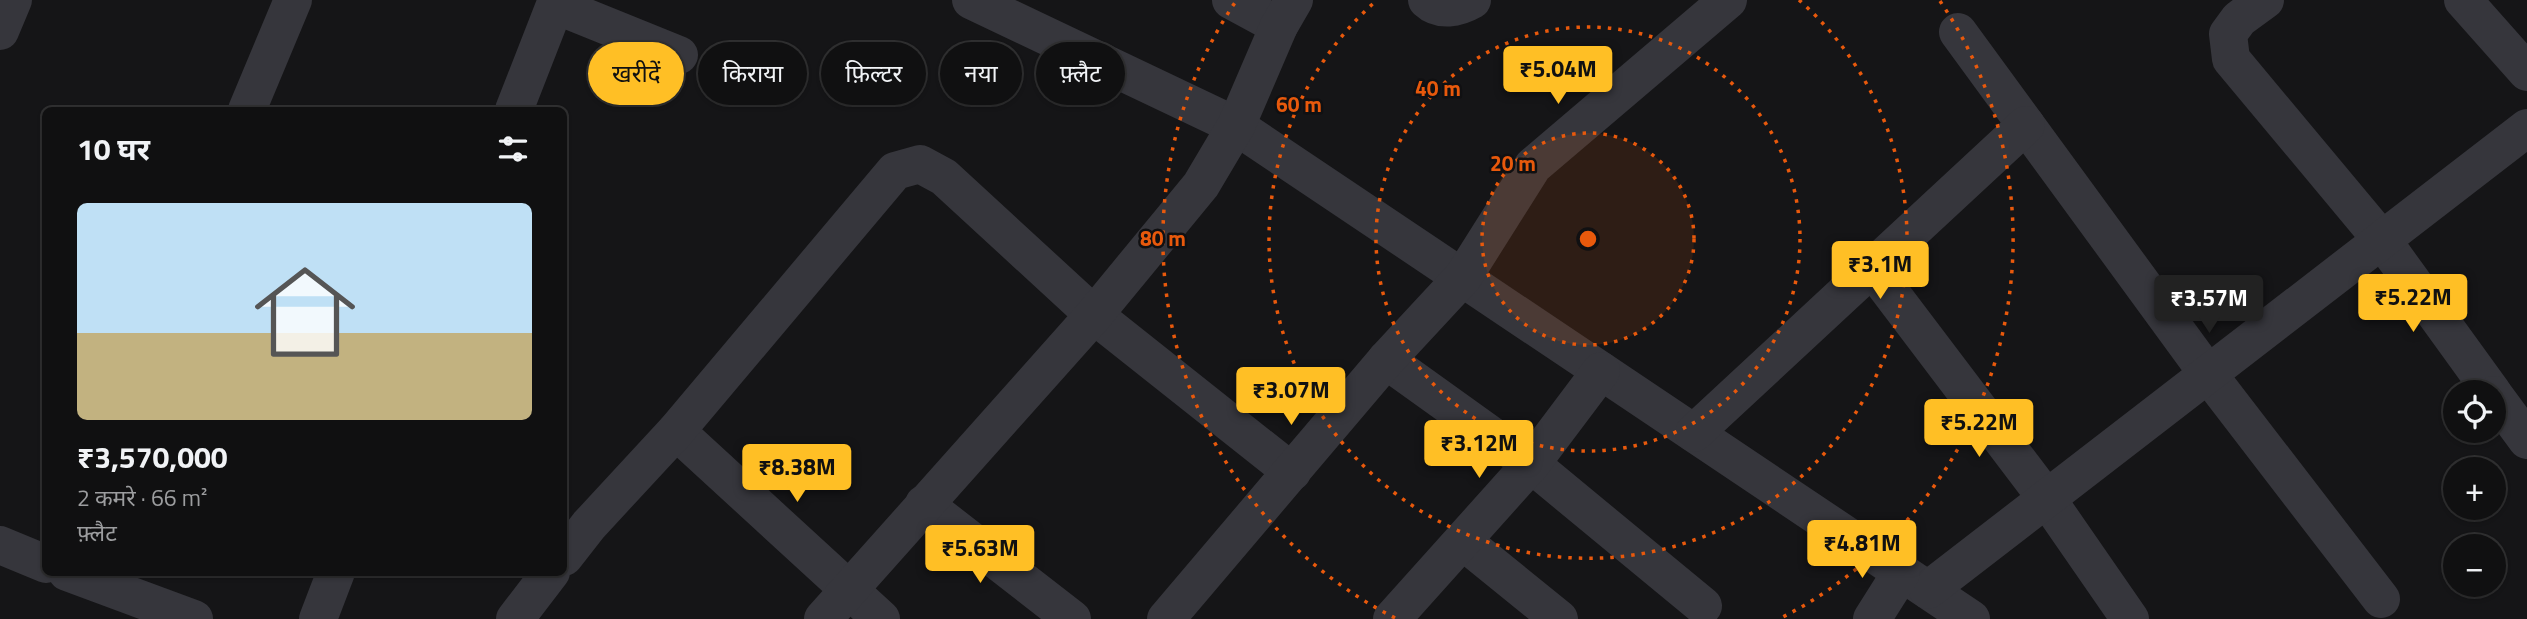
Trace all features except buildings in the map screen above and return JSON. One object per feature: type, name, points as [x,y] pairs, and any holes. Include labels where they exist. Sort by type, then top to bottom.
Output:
[{"type":"street","points":[[0,31],[13,0]]},
{"type":"street","points":[[248,107],[293,0]]},
{"type":"street","points":[[971,0],[1236,126],[1971,619]]},
{"type":"street","points":[[823,619],[1094,315],[1201,185],[1236,126],[1287,13],[1231,0]]},
{"type":"street","points":[[1427,0],[1443,8],[1463,5],[1472,0]]},
{"type":"street","points":[[1167,619],[1386,360],[1463,277],[1533,166],[1728,0]]},
{"type":"street","points":[[2265,0],[2239,19],[2228,34],[2231,59],[2382,240],[2484,380]]},
{"type":"street","points":[[2463,0],[2527,72]]},
{"type":"street","points":[[515,107],[549,2],[647,42]]},
{"type":"street","points":[[1958,32],[2208,374],[2381,599]]},
{"type":"street","points":[[1694,433],[2026,125]]},
{"type":"street","points":[[1872,619],[1915,581],[2047,499],[2527,128]]},
{"type":"street","points":[[567,554],[676,431],[895,172],[920,164],[944,177],[1094,315],[1292,471]]},
{"type":"street","points":[[1872,268],[2047,499],[2130,619]]},
{"type":"street","points":[[1386,360],[1531,464],[1703,606]]},
{"type":"street","points":[[1392,619],[1464,542],[1531,464],[1601,371]]},
{"type":"street","points":[[2506,411],[2527,440]]},
{"type":"street","points":[[676,431],[881,619]]},
{"type":"street","points":[[924,504],[1072,619]]},
{"type":"street","points":[[1464,542],[1559,619]]},
{"type":"street","points":[[0,545],[42,562]]},
{"type":"street","points":[[78,576],[194,619]]},
{"type":"street","points":[[318,619],[334,576]]},
{"type":"street","points":[[514,619],[548,576]]}]
